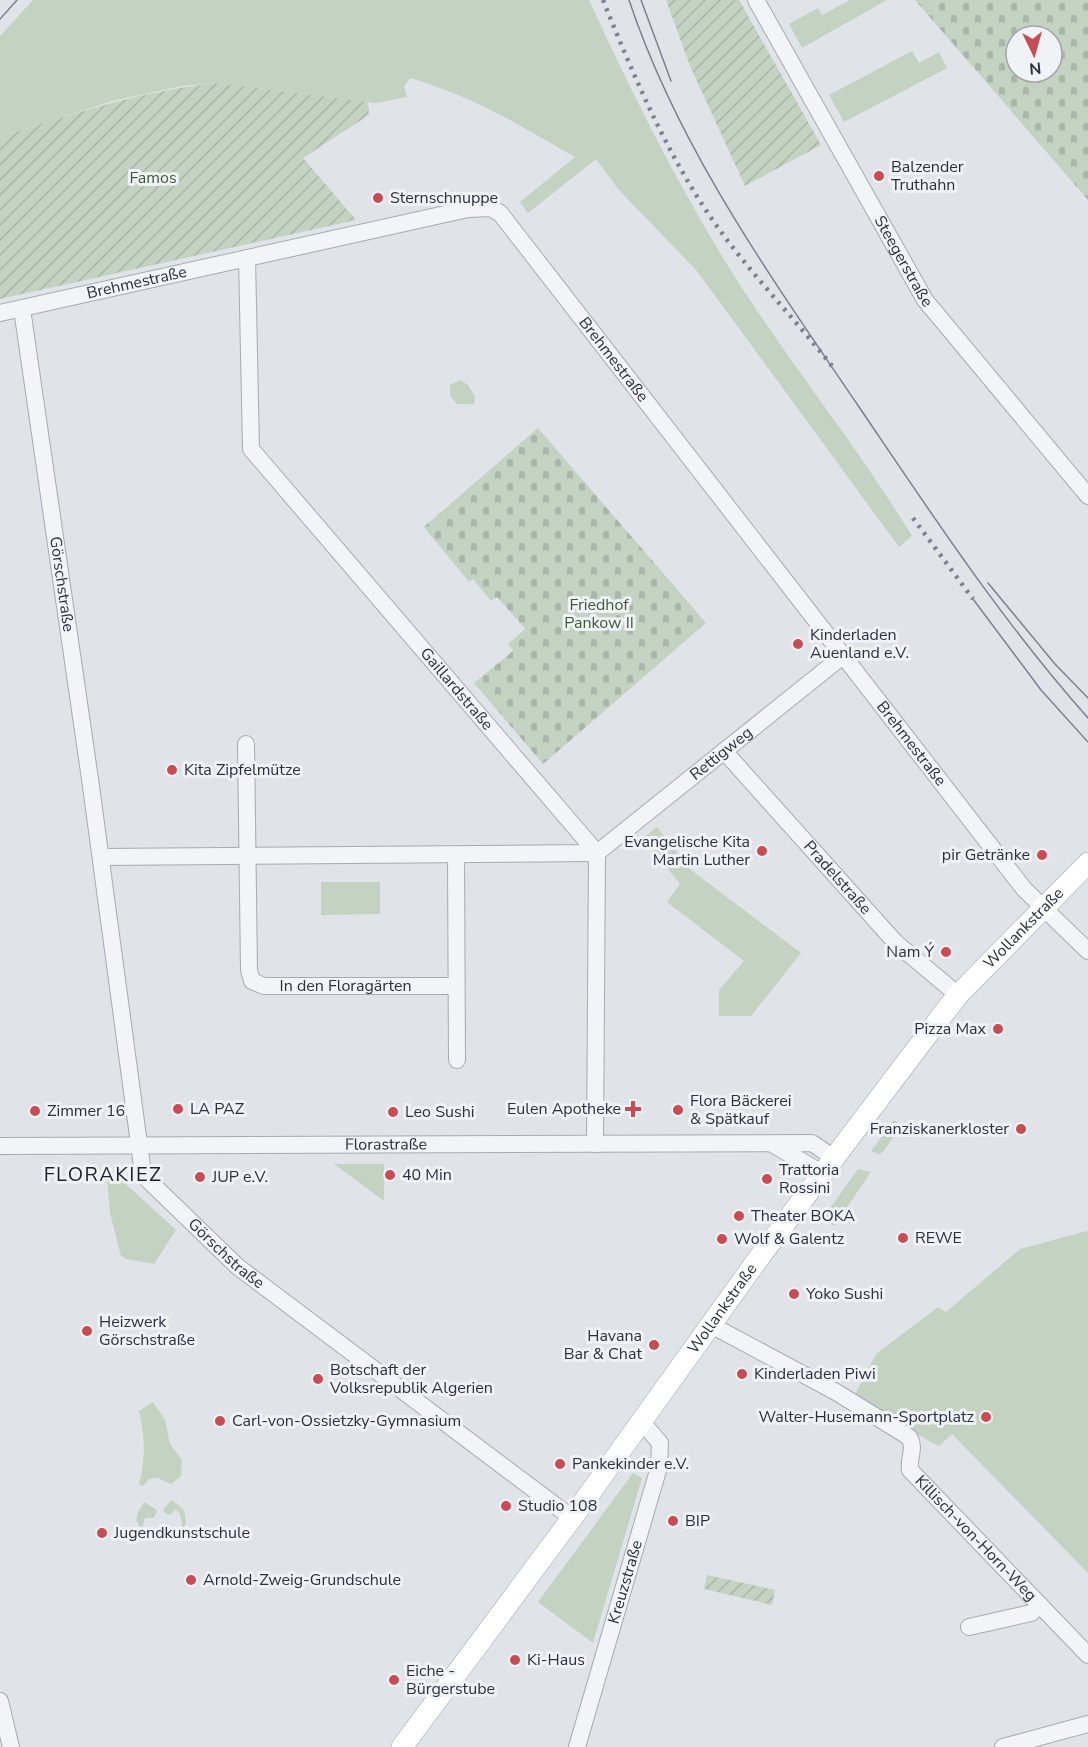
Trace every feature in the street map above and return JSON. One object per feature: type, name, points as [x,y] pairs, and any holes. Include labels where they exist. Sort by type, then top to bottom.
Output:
[{"type":"main road","name":"Wollankstraße","points":[[402,1747],[572,1518],[828,1165],[958,995],[1088,863]]},
{"type":"street","name":"Steegerstraße","points":[[756,0],[925,300],[1088,496]]},
{"type":"street","name":"Brehmestraße","points":[[0,314],[468,209],[490,208],[500,213],[1019,882],[1043,909],[1088,951]]},
{"type":"street","name":"Gaillardstraße","points":[[247,258],[251,449],[597,853]]},
{"type":"street","name":"Görschstraße","points":[[22,309],[101,857],[142,1166],[148,1180],[238,1267],[572,1518]]},
{"type":"street","name":"Rettigweg","points":[[597,853],[844,656]]},
{"type":"street","name":"In den Floragärten","points":[[246,744],[249,970],[252,981],[264,986],[456,986]]},
{"type":"street","name":"Pradelstraße","points":[[724,751],[880,926],[915,960],[958,995]]},
{"type":"street","points":[[101,857],[597,853],[595,1144]]},
{"type":"street","points":[[456,855],[457,1060]]},
{"type":"street","name":"Florastraße","points":[[0,1146],[812,1143],[828,1165]]},
{"type":"street","name":"Killisch-von-Horn-Weg","points":[[711,1325],[836,1392],[909,1437],[913,1449],[908,1462],[910,1470],[1088,1654]]},
{"type":"street","name":"Kreuzstraße","points":[[577,1747],[659,1467],[660,1443],[642,1422]]},
{"type":"street","name":"Killisch-von-Horn-Weg","points":[[969,1628],[1031,1613],[1040,1605]]},
{"type":"street","points":[[0,1701],[11,1747]]},
{"type":"street","points":[[1003,1747],[1088,1724]]},
{"type":"green space","points":[[33,0],[589,0],[660,145],[719,251],[761,317],[912,536],[899,547],[697,271],[618,189],[596,159],[528,213],[520,202],[575,157],[475,103],[410,78],[404,86],[407,97],[376,103],[219,83],[182,86],[112,101],[0,137],[0,36]]},
{"type":"green space","points":[[666,0],[739,0],[821,145],[745,186],[690,66]]},
{"type":"green space","points":[[850,0],[887,0],[802,48],[789,24],[818,8],[822,15]]},
{"type":"green space","points":[[915,0],[1088,0],[1088,200]]},
{"type":"green space","points":[[912,51],[919,63],[939,52],[947,68],[844,122],[829,95]]},
{"type":"green space","name":"Famos","points":[[219,83],[368,102],[369,115],[303,158],[356,220],[0,299],[0,137],[135,97]]},
{"type":"green space","points":[[460,380],[468,385],[475,397],[474,404],[457,404],[450,396],[450,385]]},
{"type":"green space","name":"Friedhof Pankow II","points":[[538,428],[706,623],[543,764],[474,683],[513,651],[508,644],[525,629],[497,597],[491,601],[473,579],[469,582],[424,527]]},
{"type":"green space","points":[[657,827],[691,870],[801,953],[751,1016],[719,1016],[719,990],[744,961],[667,902],[680,884],[643,838]]},
{"type":"green space","points":[[321,882],[380,882],[380,914],[321,915]]},
{"type":"green space","points":[[894,1120],[901,1126],[883,1152],[879,1154],[871,1151]]},
{"type":"green space","points":[[334,1164],[384,1164],[384,1201]]},
{"type":"green space","points":[[106,1166],[176,1230],[154,1264],[121,1256],[110,1213]]},
{"type":"green space","points":[[858,1169],[871,1172],[834,1226],[823,1218]]},
{"type":"green space","name":"Walter-Husemann-Sportplatz","points":[[1087,1231],[1088,1573],[952,1434],[939,1446],[852,1400],[876,1354],[938,1307],[946,1312],[1020,1249]]},
{"type":"green space","points":[[153,1402],[165,1420],[170,1444],[182,1460],[181,1476],[171,1484],[158,1478],[149,1479],[143,1486],[139,1484],[144,1448],[139,1411]]},
{"type":"green space","points":[[633,1473],[642,1478],[593,1643],[538,1602]]},
{"type":"green space","points":[[172,1500],[184,1510],[186,1522],[183,1529],[180,1514],[176,1509],[170,1515],[163,1509]]},
{"type":"green space","points":[[144,1502],[157,1510],[154,1518],[145,1518],[142,1528],[137,1519]]},
{"type":"green space","points":[[707,1575],[775,1590],[772,1605],[704,1589]]},
{"type":"tram line","points":[[0,19],[17,0]]},
{"type":"tram line","points":[[629,0],[649,54],[673,107],[699,158],[759,257],[966,563],[1025,642],[1088,718]]},
{"type":"tram line","points":[[641,0],[671,81]]},
{"type":"tram line","points":[[988,583],[1055,664],[1088,698]]},
{"type":"tram line","points":[[973,599],[1041,690],[1088,742]]},
{"type":"railway","points":[[603,0],[653,116],[682,172],[716,225],[832,366]]},
{"type":"railway","points":[[913,518],[973,599]]},
{"type":"place","name":"Balzender Truthahn","points":[[879,176]]},
{"type":"place","name":"Sternschnuppe","points":[[378,198]]},
{"type":"place","name":"Kinderladen Auenland e.V.","points":[[798,644]]},
{"type":"place","name":"Kita Zipfelmütze","points":[[172,770]]},
{"type":"place","name":"Evangelische Kita Martin Luther","points":[[762,851]]},
{"type":"place","name":"pir Getränke","points":[[1042,855]]},
{"type":"place","name":"Nam Ý","points":[[946,952]]},
{"type":"place","name":"Pizza Max","points":[[998,1029]]},
{"type":"place","name":"LA PAZ","points":[[178,1109]]},
{"type":"place","name":"Eulen Apotheke","points":[[633,1109]]},
{"type":"place","name":"Flora Bäckerei & Spätkauf","points":[[678,1110]]},
{"type":"place","name":"Zimmer 16","points":[[35,1111]]},
{"type":"place","name":"Leo Sushi","points":[[393,1112]]},
{"type":"place","name":"Franziskanerkloster","points":[[1021,1129]]},
{"type":"place","name":"40 Min","points":[[390,1175]]},
{"type":"place","name":"JUP e.V.","points":[[200,1177]]},
{"type":"place","name":"Trattoria Rossini","points":[[767,1179]]},
{"type":"place","name":"Theater BOKA","points":[[739,1216]]},
{"type":"place","name":"REWE","points":[[903,1238]]},
{"type":"place","name":"Wolf & Galentz","points":[[722,1239]]},
{"type":"place","name":"Yoko Sushi","points":[[794,1294]]},
{"type":"place","name":"Heizwerk Görschstraße","points":[[87,1331]]},
{"type":"place","name":"Havana Bar & Chat","points":[[654,1345]]},
{"type":"place","name":"Kinderladen Piwi","points":[[742,1374]]},
{"type":"place","name":"Botschaft der Volksrepublik Algerien","points":[[318,1379]]},
{"type":"place","name":"Walter-Husemann-Sportplatz","points":[[986,1417]]},
{"type":"place","name":"Carl-von-Ossietzky-Gymnasium","points":[[220,1421]]},
{"type":"place","name":"Pankekinder e.V.","points":[[560,1464]]},
{"type":"place","name":"Studio 108","points":[[506,1506]]},
{"type":"place","name":"BIP","points":[[673,1521]]},
{"type":"place","name":"Jugendkunstschule","points":[[102,1533]]},
{"type":"place","name":"Arnold-Zweig-Grundschule","points":[[191,1580]]},
{"type":"place","name":"Ki-Haus","points":[[515,1660]]},
{"type":"place","name":"Eiche - Bürgerstube","points":[[394,1680]]},
{"type":"district","name":"FLORAKIEZ","points":[[103,1174]]}]
